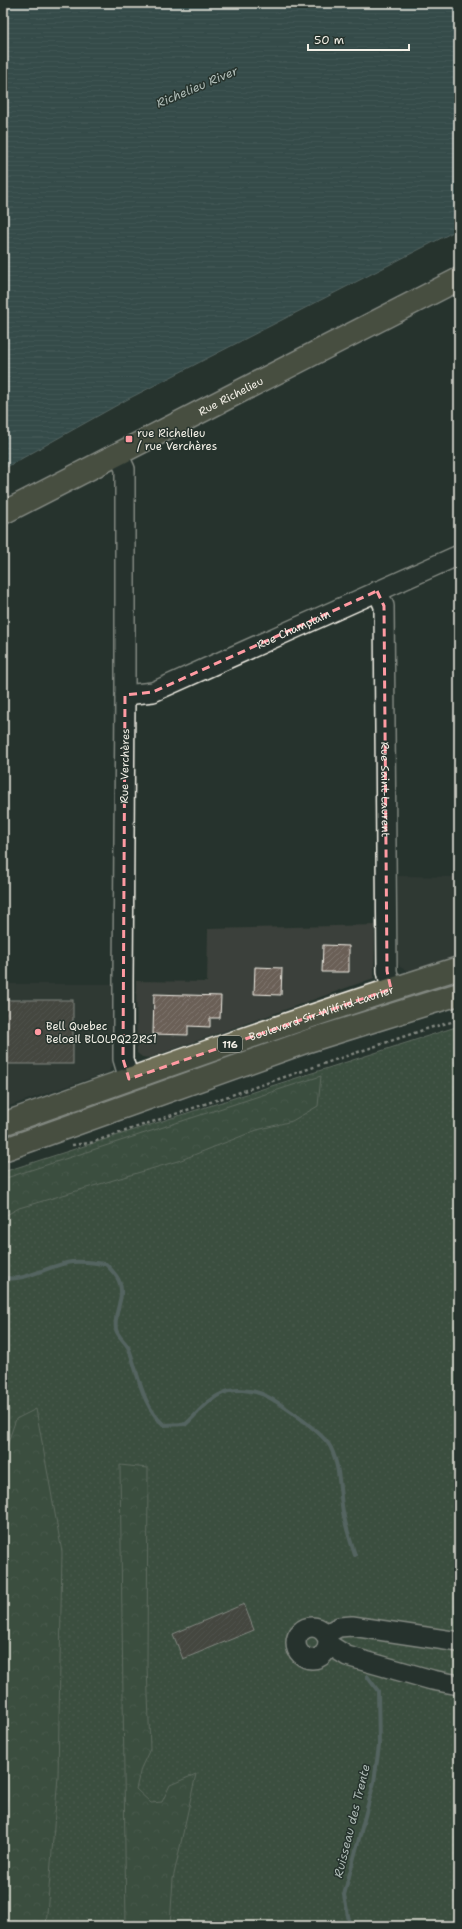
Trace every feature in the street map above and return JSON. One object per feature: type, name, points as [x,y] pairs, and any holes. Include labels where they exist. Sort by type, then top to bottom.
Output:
[{"type":"main road","name":"Rue Richelieu","points":[[3,513],[459,279]]},
{"type":"main road","name":"Boulevard Sir-Wilfrid-Laurier","points":[[3,1124],[391,989],[459,968]]},
{"type":"main road","name":"Boulevard Sir-Wilfrid-Laurier","points":[[3,1150],[308,1041],[459,994]]},
{"type":"street","name":"Rue Verchères","points":[[118,454],[125,469],[126,695],[123,1060],[129,1079]]},
{"type":"street","name":"Rue Champlain","points":[[126,695],[153,692],[459,555]]},
{"type":"street","name":"Rue Saint-Laurent","points":[[377,591],[384,606],[387,970],[391,989]]},
{"type":"street","points":[[459,1642],[352,1626],[339,1627],[327,1639],[347,1656],[432,1680],[459,1685]]},
{"type":"path","points":[[66,1145],[90,1143],[422,1031],[459,1020]]},
{"type":"highlighted area","points":[[377,591],[384,606],[387,971],[391,989],[129,1079],[123,1059],[125,695],[153,692]]},
{"type":"shaded area","points":[[398,876],[459,877],[459,955],[408,971],[400,967],[398,963]]},
{"type":"shaded area","points":[[375,925],[374,978],[149,1058],[142,1057],[137,1053],[136,981],[207,982],[208,929]]},
{"type":"shaded area","points":[[3,984],[112,984],[112,1064],[109,1072],[3,1108]]},
{"type":"green space","points":[[459,1026],[459,1926],[3,1926],[3,1172]]},
{"type":"green space","points":[[321,1076],[318,1106],[292,1121],[257,1130],[181,1160],[19,1208],[3,1217],[3,1179]]},
{"type":"green space","points":[[36,1409],[62,1552],[58,1776],[46,1926],[3,1926],[3,1822],[8,1797],[3,1617],[3,1457],[16,1419]]},
{"type":"green space","points":[[120,1465],[148,1468],[147,1666],[150,1749],[141,1768],[136,1789],[151,1803],[162,1802],[170,1785],[196,1774],[173,1879],[170,1926],[126,1926]]},
{"type":"water","name":"Richelieu River","points":[[3,3],[459,3],[459,229],[128,399],[3,469]]},
{"type":"building","points":[[323,945],[349,946],[349,972],[322,972]]},
{"type":"building","points":[[255,967],[282,968],[281,995],[254,994]]},
{"type":"building","points":[[154,994],[221,996],[220,1018],[210,1018],[210,1027],[188,1026],[188,1035],[153,1034]]},
{"type":"building","name":"Bell Quebec Beloeil BLOLPQ22RS1","points":[[3,1000],[73,1000],[73,1064],[3,1064]]},
{"type":"building","points":[[244,1604],[254,1630],[183,1659],[173,1634]]},
{"type":"waterway","name":"Ruisseau des Trente","points":[[3,1277],[19,1278],[72,1262],[106,1264],[117,1277],[121,1287],[116,1317],[116,1329],[129,1349],[146,1400],[157,1417],[164,1425],[186,1424],[213,1399],[227,1391],[237,1390],[253,1391],[262,1394],[289,1410],[320,1434],[331,1448],[337,1465],[342,1509],[355,1555]]},
{"type":"waterway","name":"Ruisseau des Trente","points":[[350,1926],[344,1895],[374,1782],[379,1746],[378,1691],[367,1676]]},
{"type":"place","name":"rue Richelieu / rue Verchères","points":[[129,439]]},
{"type":"place","name":"Bell Quebec Beloeil BLOLPQ22RS1","points":[[38,1032]]}]
